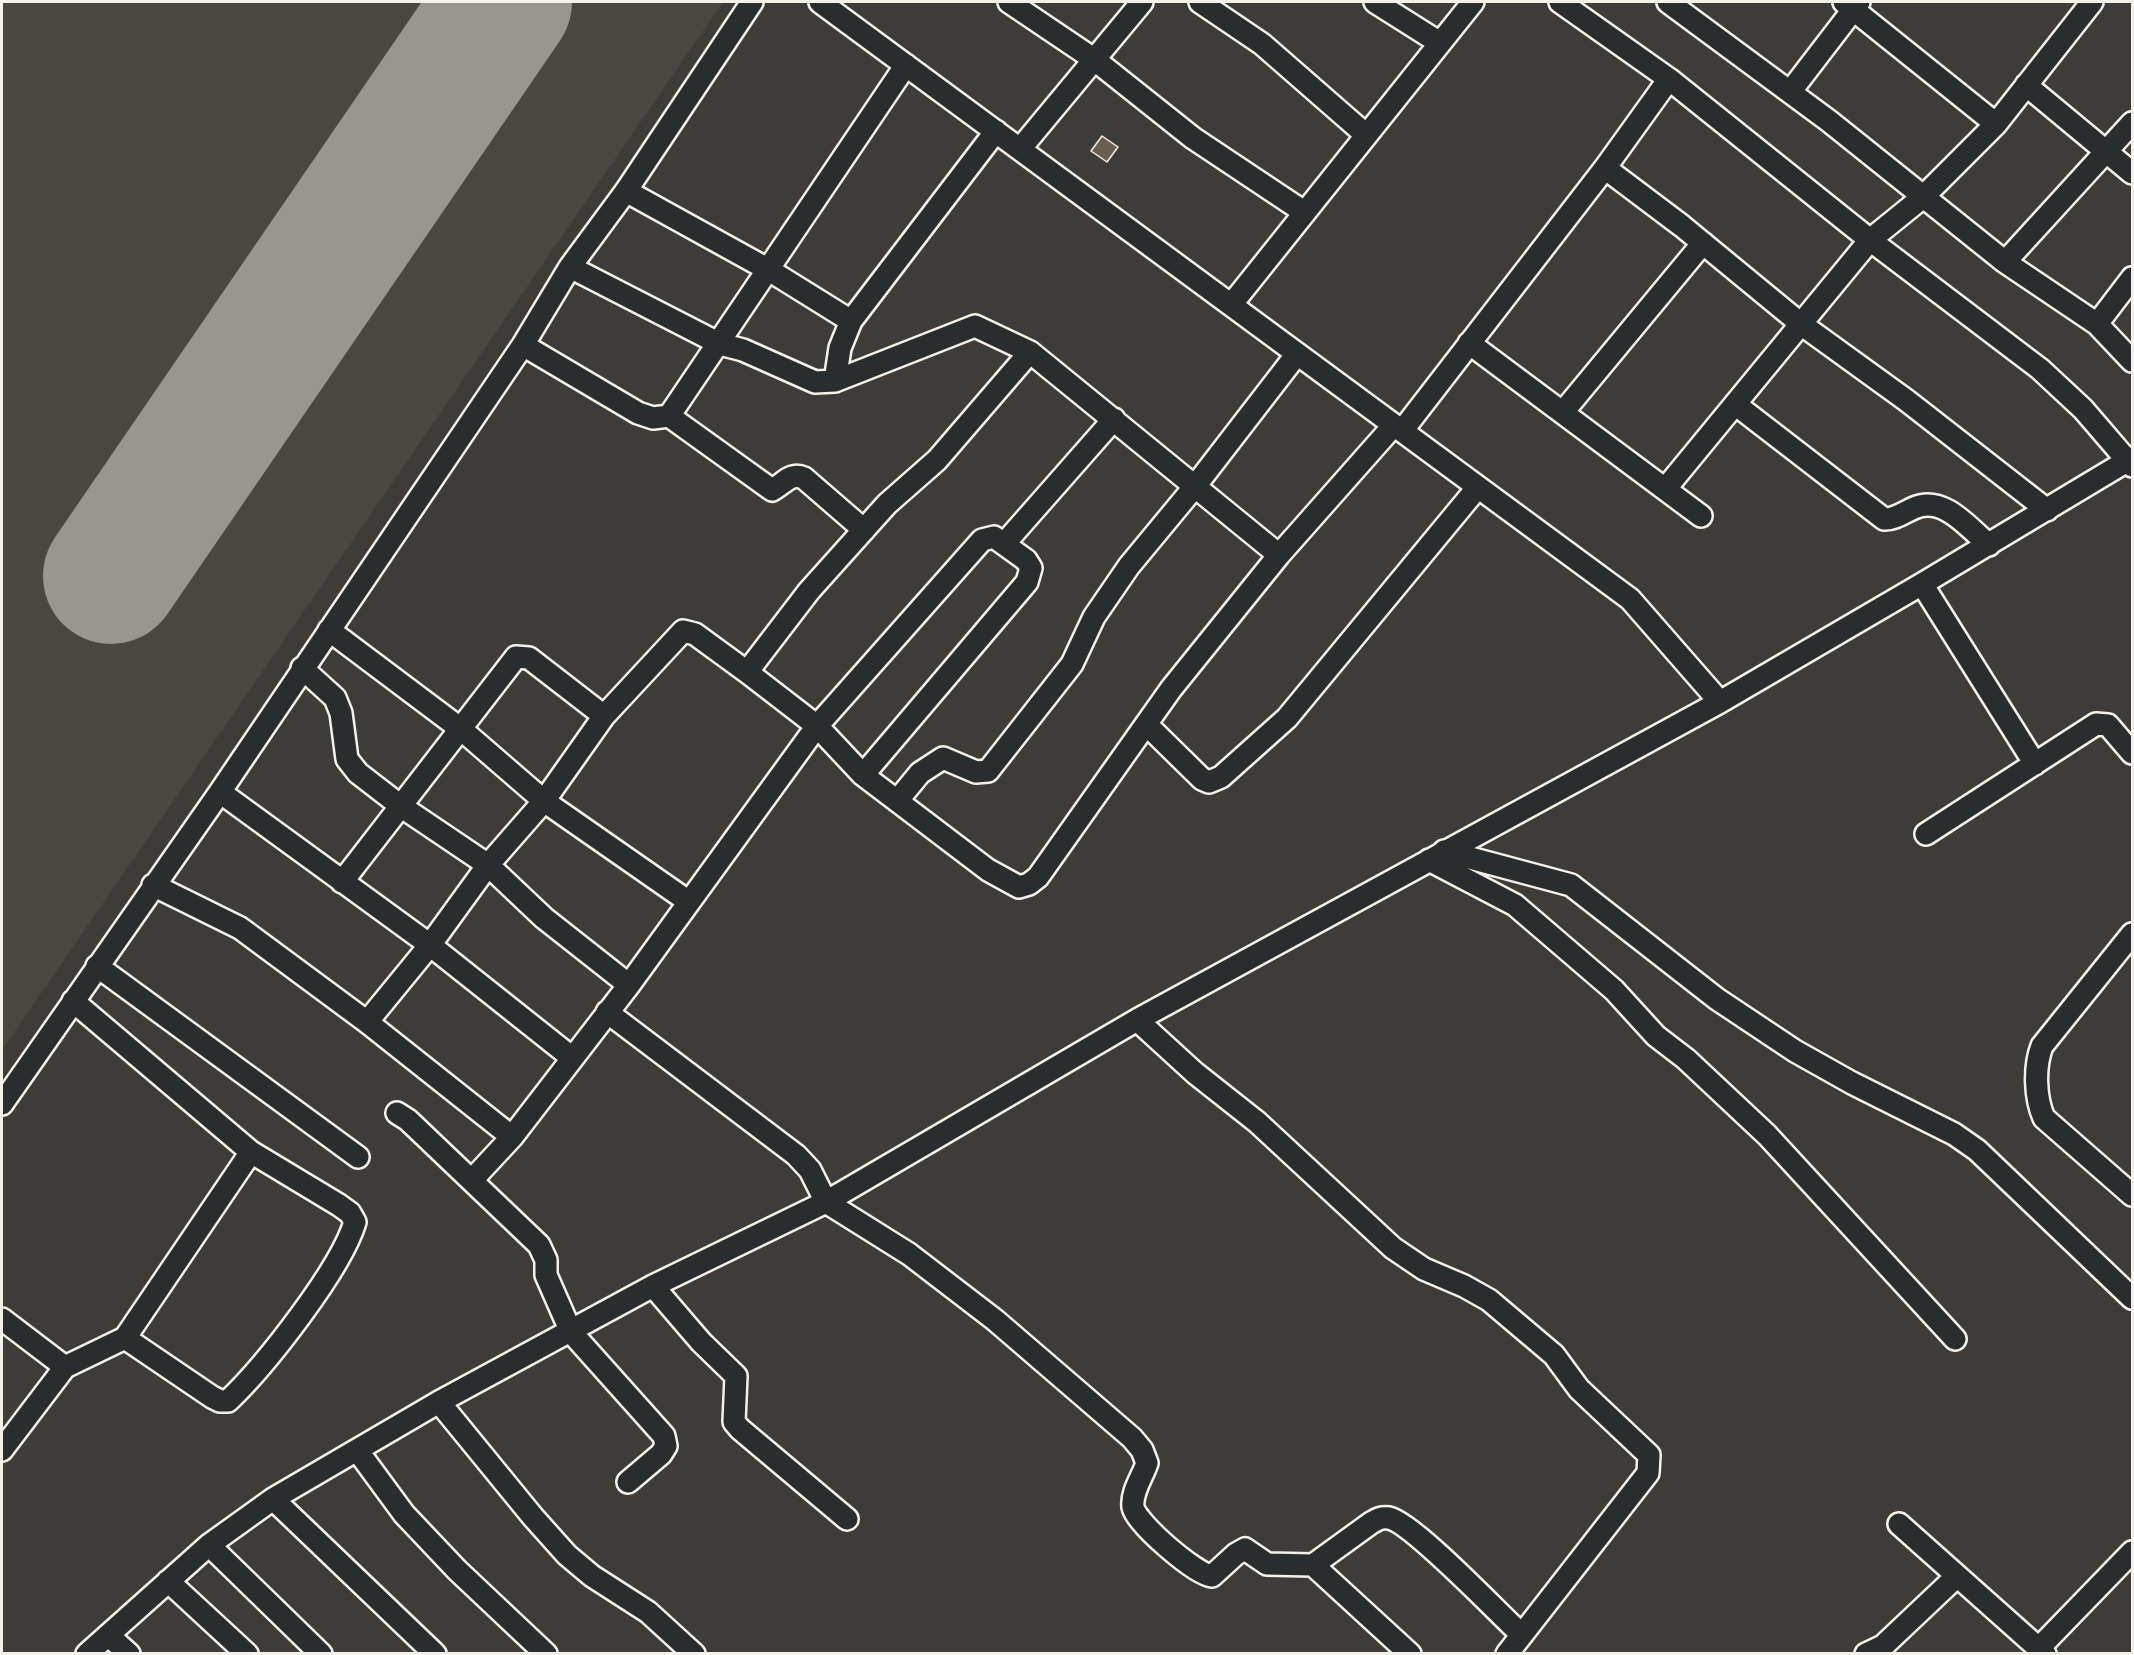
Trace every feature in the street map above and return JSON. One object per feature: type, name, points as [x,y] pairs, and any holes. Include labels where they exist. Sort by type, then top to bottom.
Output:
[{"type":"street","points":[[2,1104],[220,792],[523,345],[570,267],[626,191],[752,2]]},
{"type":"street","points":[[820,2],[1630,599],[1720,702]]},
{"type":"street","points":[[1009,2],[1095,60],[1193,138],[1304,212]]},
{"type":"street","points":[[1020,149],[1142,2]]},
{"type":"street","points":[[1200,2],[1262,44],[1365,134]]},
{"type":"street","points":[[1375,2],[1440,43]]},
{"type":"street","points":[[1231,305],[1365,134],[1473,2]]},
{"type":"street","points":[[87,1653],[209,1545],[273,1499],[439,1402],[653,1286],[826,1202],[1137,1020],[1720,702],[2131,461],[2083,409],[2040,369],[1870,240],[1669,79],[1560,2]]},
{"type":"street","points":[[1668,2],[1790,92],[2005,262],[2097,324],[2133,361]]},
{"type":"street","points":[[1666,488],[1870,240],[1923,197],[1996,124],[2092,2]]},
{"type":"street","points":[[1790,92],[1853,4],[1996,124]]},
{"type":"street","points":[[669,416],[720,344],[906,65]]},
{"type":"street","points":[[367,1022],[430,945],[488,865],[544,801],[604,716],[683,631],[695,634],[817,726],[863,775],[996,875],[1013,885],[1029,884],[1038,877],[1146,724],[1279,555],[1398,428],[1469,343],[1605,168],[1669,79]]},
{"type":"street","points":[[2026,85],[2133,173]]},
{"type":"street","points":[[2005,262],[2133,123]]},
{"type":"street","points":[[835,381],[840,348],[851,321],[996,131]]},
{"type":"street","points":[[1605,168],[1703,243],[1801,324],[1914,406],[2047,510]]},
{"type":"street","points":[[626,191],[769,270],[851,321]]},
{"type":"street","points":[[1563,412],[1703,243]]},
{"type":"street","points":[[570,267],[720,344],[743,350],[815,382],[835,381],[975,326],[1030,352],[1196,485],[1279,555]]},
{"type":"street","points":[[2097,324],[2133,278]]},
{"type":"street","points":[[1469,343],[1701,516]]},
{"type":"street","points":[[523,345],[638,412],[653,418],[669,416],[772,490],[789,477],[797,475],[804,478],[864,530]]},
{"type":"street","points":[[747,672],[809,591],[887,504],[938,460],[1030,352]]},
{"type":"street","points":[[897,801],[920,773],[934,761],[943,758],[976,772],[988,771],[1072,664],[1094,618],[1129,566],[1196,485],[1297,354]]},
{"type":"street","points":[[1735,404],[1884,519],[1890,519],[1923,504],[1932,504],[1956,516],[1989,545]]},
{"type":"street","points":[[1004,544],[1114,419]]},
{"type":"street","points":[[1146,724],[1202,779],[1215,781],[1221,777],[1287,718],[1478,487]]},
{"type":"street","points":[[472,1180],[512,1137],[571,1057],[629,985],[817,726],[982,540],[994,537],[1029,564],[1031,568],[1027,582],[863,775]]},
{"type":"street","points":[[1922,584],[2035,764]]},
{"type":"street","points":[[329,630],[462,730],[544,801],[689,902]]},
{"type":"street","points":[[342,882],[462,730],[512,660],[521,656],[529,658],[604,716]]},
{"type":"street","points":[[302,669],[335,698],[341,713],[348,759],[358,773],[402,807],[488,865],[544,918],[629,985]]},
{"type":"street","points":[[1926,834],[2101,723],[2108,725],[2118,734],[2133,753]]},
{"type":"street","points":[[220,792],[430,945],[571,1057]]},
{"type":"street","points":[[1436,856],[1571,885],[1718,999],[1796,1051],[1852,1083],[1954,1134],[1977,1150],[2133,1298]]},
{"type":"street","points":[[1436,856],[1515,905],[1614,990],[1656,1036],[1686,1059],[1767,1134],[1955,1339]]},
{"type":"street","points":[[153,885],[240,928],[367,1022],[512,1137]]},
{"type":"street","points":[[2133,934],[2043,1046],[2038,1068],[2039,1107],[2044,1118],[2133,1195]]},
{"type":"street","points":[[97,966],[358,1157]]},
{"type":"street","points":[[73,1001],[251,1152],[339,1205],[350,1213],[355,1222],[331,1268],[296,1322],[234,1395],[224,1402],[212,1398],[125,1338]]},
{"type":"street","points":[[607,1012],[796,1155],[810,1170],[826,1202],[909,1254],[995,1320],[1132,1438],[1142,1450],[1147,1463],[1133,1498],[1137,1517],[1203,1574],[1214,1575],[1236,1554],[1245,1550],[1270,1565],[1312,1565],[1371,1523],[1380,1518],[1390,1518],[1419,1536],[1522,1635]]},
{"type":"street","points":[[1137,1020],[1196,1073],[1257,1122],[1393,1248],[1424,1269],[1464,1286],[1489,1300],[1554,1354],[1579,1389],[1649,1455],[1648,1473],[1507,1653]]},
{"type":"street","points":[[397,1113],[408,1120],[539,1245],[546,1260],[546,1275],[571,1332],[650,1418],[666,1442],[661,1454],[628,1482]]},
{"type":"street","points":[[2,1450],[65,1367],[125,1338],[251,1152]]},
{"type":"street","points":[[653,1286],[701,1342],[736,1376],[734,1422],[847,1519]]},
{"type":"street","points":[[2,1319],[65,1367]]},
{"type":"street","points":[[439,1402],[533,1517],[567,1554],[592,1576],[648,1612],[694,1653]]},
{"type":"street","points":[[357,1450],[419,1530],[510,1622],[546,1653]]},
{"type":"street","points":[[273,1499],[435,1653]]},
{"type":"street","points":[[1899,1524],[2042,1651],[2133,1552]]},
{"type":"street","points":[[209,1545],[321,1653]]},
{"type":"street","points":[[1312,1565],[1410,1653]]},
{"type":"street","points":[[1866,1653],[1883,1646],[1957,1576]]},
{"type":"street","points":[[168,1581],[247,1653]]},
{"type":"street","points":[[108,1635],[129,1653]]},
{"type":"shaded area","points":[[2,2],[723,2],[2,1050]]},
{"type":"building","points":[[1102,136],[1118,147],[1107,162],[1091,151]]},
{"type":"runway","points":[[111,576],[504,2]]}]
